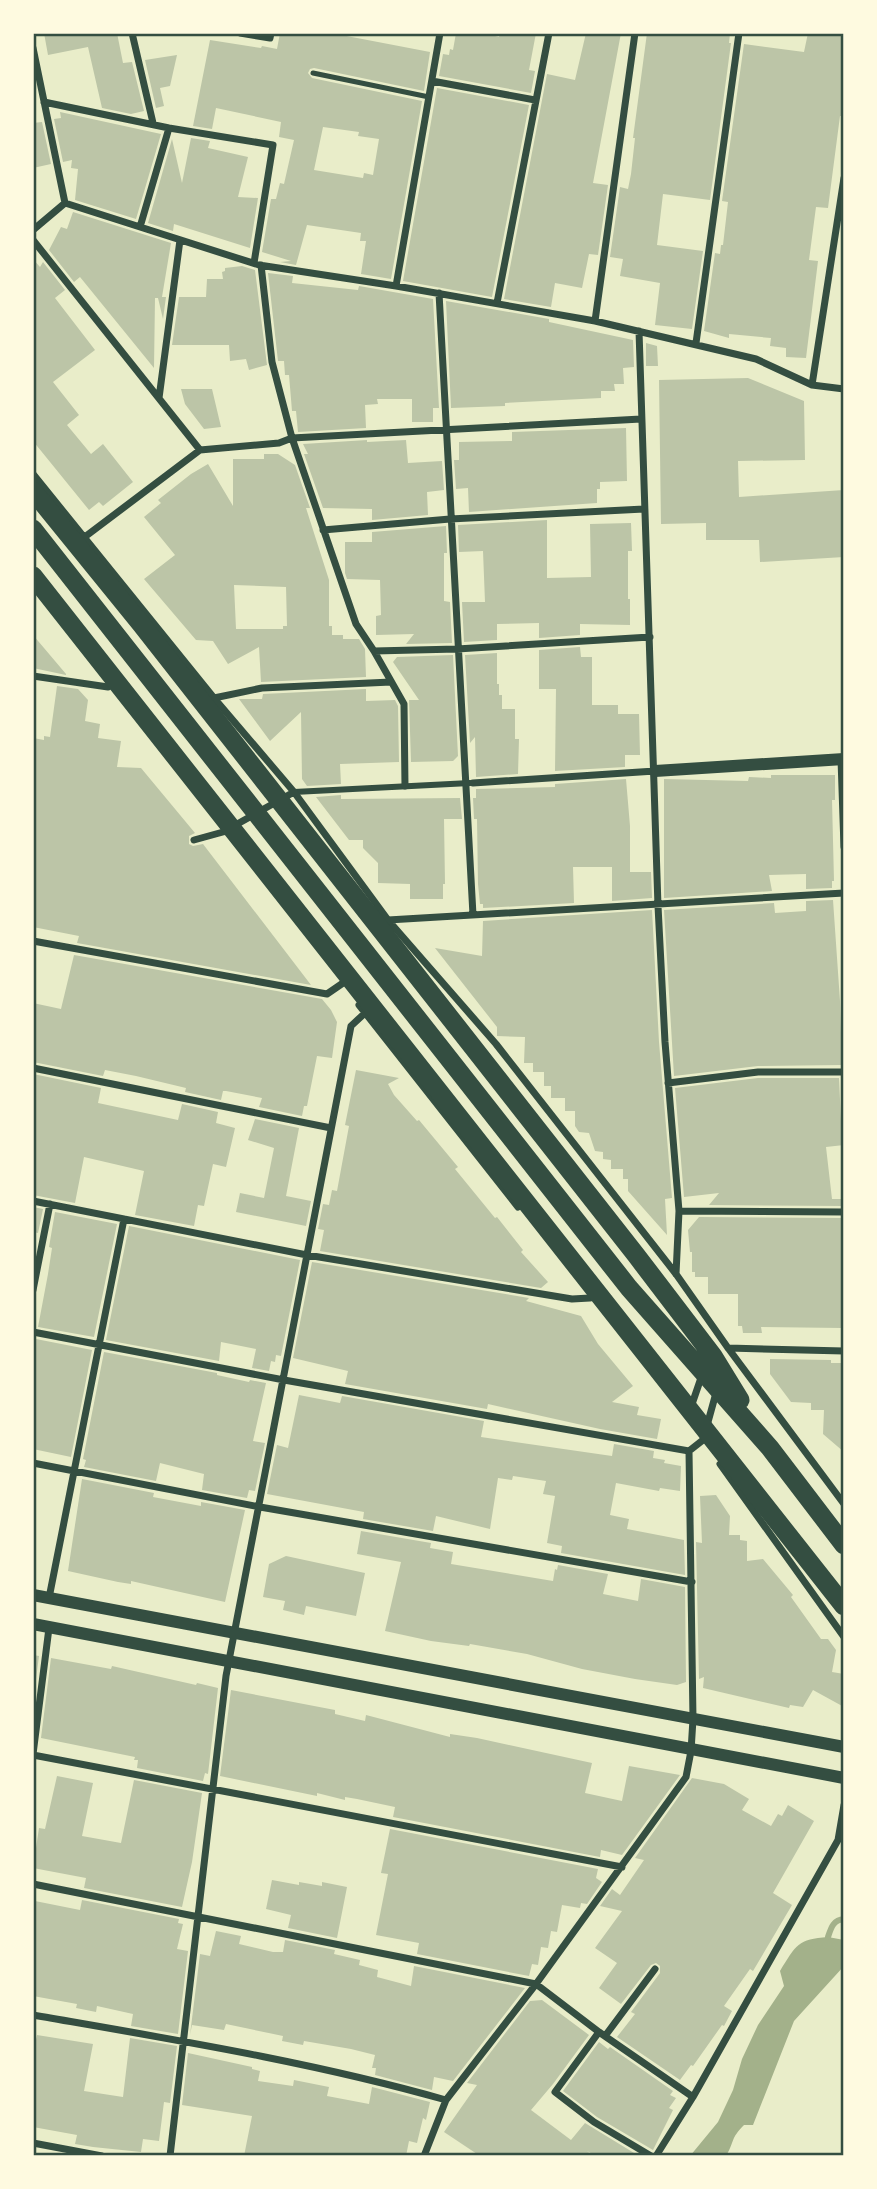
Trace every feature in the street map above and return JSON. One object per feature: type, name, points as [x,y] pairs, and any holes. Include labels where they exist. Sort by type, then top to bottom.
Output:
[{"type":"highway","points":[[33,491],[175,667],[636,1255],[713,1356],[771,1448]]},
{"type":"highway","points":[[33,529],[629,1288],[771,1448],[844,1545]]},
{"type":"highway","points":[[33,576],[844,1606]]},
{"type":"street","points":[[132,33],[153,123]]},
{"type":"street","points":[[240,33],[270,38],[271,33]]},
{"type":"street","points":[[396,286],[440,33]]},
{"type":"street","points":[[497,303],[549,33]]},
{"type":"street","points":[[595,321],[635,33]]},
{"type":"street","points":[[696,343],[739,33]]},
{"type":"street","points":[[33,48],[65,203]]},
{"type":"street","points":[[432,81],[535,100]]},
{"type":"street","points":[[44,102],[169,128],[273,145],[257,264],[272,362],[292,438],[356,624],[404,704],[405,786]]},
{"type":"street","points":[[140,227],[169,128]]},
{"type":"street","points":[[812,385],[844,178]]},
{"type":"street","points":[[65,203],[257,264],[595,321],[756,359],[812,385],[844,389]]},
{"type":"street","points":[[33,230],[65,203]]},
{"type":"street","points":[[33,240],[200,450]]},
{"type":"street","points":[[159,398],[180,240]]},
{"type":"street","points":[[439,293],[457,649],[469,783],[473,915]]},
{"type":"street","points":[[639,331],[658,906],[668,1083],[679,1211],[676,1274]]},
{"type":"street","points":[[86,536],[200,450],[279,443],[292,438],[641,419]]},
{"type":"street","points":[[33,474],[86,536],[214,698],[294,792],[388,920],[496,1044],[676,1274],[844,1504]]},
{"type":"street","points":[[323,530],[450,519],[644,509]]},
{"type":"street","points":[[374,651],[457,649],[650,636]]},
{"type":"street","points":[[33,676],[108,687]]},
{"type":"street","points":[[100,677],[117,697]]},
{"type":"street","points":[[214,698],[262,688],[391,682]]},
{"type":"street","points":[[194,840],[223,832],[294,792],[842,759],[844,847]]},
{"type":"street","points":[[182,780],[522,1212]]},
{"type":"street","points":[[388,920],[844,893]]},
{"type":"street","points":[[33,941],[327,994],[343,983]]},
{"type":"street","points":[[170,2156],[233,1634],[260,1507],[351,1026],[365,1013]]},
{"type":"street","points":[[33,1068],[331,1128]]},
{"type":"street","points":[[668,1083],[758,1073],[844,1073]]},
{"type":"street","points":[[33,1201],[307,1255],[572,1299],[590,1298]]},
{"type":"street","points":[[33,1290],[50,1205]]},
{"type":"street","points":[[679,1211],[844,1212]]},
{"type":"street","points":[[50,1598],[124,1219]]},
{"type":"street","points":[[581,1287],[687,1417],[844,1637]]},
{"type":"street","points":[[33,1332],[284,1380],[689,1451],[703,1440],[728,1348]]},
{"type":"street","points":[[687,1417],[718,1334]]},
{"type":"street","points":[[728,1348],[844,1351]]},
{"type":"street","points":[[424,2156],[446,2100],[537,1984],[686,1777],[693,1719],[689,1451]]},
{"type":"street","points":[[33,1463],[260,1507],[692,1582]]},
{"type":"street","points":[[33,1595],[844,1747]]},
{"type":"street","points":[[33,1624],[844,1778]]},
{"type":"street","points":[[49,1628],[33,1755],[622,1867]]},
{"type":"street","points":[[656,2156],[693,2097],[838,1840],[844,1805]]},
{"type":"street","points":[[33,1884],[537,1984],[602,2034],[693,2097]]},
{"type":"street","points":[[651,2156],[594,2122],[555,2092],[655,1969]]},
{"type":"street","points":[[33,2015],[183,2041],[399,2086],[446,2100]]},
{"type":"street","points":[[33,2143],[102,2156]]},
{"type":"lane","points":[[313,73],[429,97]]},
{"type":"shaded area","points":[[828,1937],[844,1940],[844,1966],[794,2021],[753,2125],[744,2125],[726,2156],[690,2156],[718,2122],[758,2025],[784,1986],[780,1971],[785,1962],[794,1949],[804,1942]]},
{"type":"building","points":[[44,33],[117,33],[123,63],[132,62],[144,111],[131,114],[102,108],[88,47],[48,55]]},
{"type":"building","points":[[280,33],[331,33],[430,52],[424,91],[314,68],[308,73],[312,78],[422,101],[391,279],[361,274],[366,241],[360,241],[361,233],[307,225],[296,265],[280,262],[291,261],[262,252],[271,199],[276,199],[280,183],[284,184],[294,140],[279,137],[281,122],[216,108],[212,129],[193,126],[210,40],[277,49]],"holes":[[[323,127],[359,132],[358,136],[379,139],[373,175],[364,173],[363,178],[314,170]]]},
{"type":"building","points":[[456,33],[484,33],[499,37],[500,33],[536,33],[529,70],[535,71],[531,93],[439,76],[443,54],[449,55],[450,49],[453,50]]},
{"type":"building","points":[[586,33],[621,33],[593,183],[608,185],[598,255],[589,254],[582,288],[555,283],[551,307],[504,299],[547,74],[575,80]]},
{"type":"building","points":[[647,33],[730,33],[731,43],[710,200],[663,194],[657,245],[703,251],[692,329],[655,325],[660,283],[620,276],[623,259],[610,257],[620,187],[628,189],[631,174]]},
{"type":"building","points":[[808,33],[844,33],[844,116],[840,116],[828,208],[816,207],[809,260],[818,261],[806,358],[786,357],[786,348],[770,346],[771,338],[729,334],[729,338],[704,331],[715,253],[720,254],[723,245],[728,202],[722,201],[744,44],[804,52]]},
{"type":"building","points":[[177,55],[170,86],[160,88],[164,106],[156,108],[145,60]]},
{"type":"building","points":[[437,88],[529,105],[492,297],[403,281]]},
{"type":"building","points":[[60,112],[161,134],[136,219],[75,200],[78,169],[71,168],[72,160],[63,162],[54,119],[61,118]]},
{"type":"building","points":[[42,122],[51,164],[33,168],[33,123]]},
{"type":"building","points":[[191,138],[210,141],[208,148],[248,157],[238,197],[258,198],[250,248],[174,224],[173,231],[148,223],[172,139],[182,183]]},
{"type":"building","points":[[73,212],[171,243],[162,297],[166,297],[163,319],[158,298],[155,298],[154,368],[80,277],[74,282],[49,250],[61,227],[67,229]]},
{"type":"building","points":[[33,259],[40,267],[43,262],[65,290],[55,298],[95,350],[53,382],[79,415],[67,425],[91,454],[103,444],[133,482],[103,506],[99,502],[89,510],[33,441]]},
{"type":"building","points":[[242,266],[255,270],[267,365],[249,370],[246,359],[230,361],[229,345],[172,345],[179,297],[206,297],[207,279],[223,279],[222,272],[225,268]]},
{"type":"building","points":[[268,273],[293,276],[292,283],[358,290],[359,286],[433,299],[439,408],[433,408],[433,422],[412,422],[412,399],[377,399],[378,404],[365,405],[366,428],[298,432],[296,411],[292,411],[289,375],[285,375],[284,361],[278,361]]},
{"type":"building","points":[[446,301],[549,319],[549,322],[633,340],[634,367],[623,368],[624,384],[614,384],[615,391],[601,391],[601,398],[451,408]]},
{"type":"building","points":[[646,343],[657,346],[658,366],[646,366]]},
{"type":"building","points":[[748,378],[804,401],[805,460],[738,461],[739,497],[844,490],[844,557],[760,562],[759,540],[706,540],[706,523],[661,524],[659,380]]},
{"type":"building","points":[[181,389],[212,389],[221,427],[204,429],[185,404]]},
{"type":"building","points":[[626,428],[627,481],[600,482],[597,503],[469,512],[468,488],[456,489],[454,460],[459,460],[459,442],[512,441],[512,432]]},
{"type":"building","points":[[406,440],[408,463],[442,461],[444,490],[427,492],[428,515],[372,520],[372,509],[323,508],[303,444]]},
{"type":"building","points":[[264,454],[278,454],[295,465],[310,508],[306,508],[329,580],[329,626],[332,626],[332,635],[343,635],[343,639],[359,639],[365,649],[366,677],[261,682],[259,647],[228,664],[213,641],[196,640],[144,579],[175,555],[144,517],[161,503],[158,500],[208,464],[233,506],[233,459],[264,459]],"holes":[[[234,585],[286,587],[287,626],[283,626],[283,629],[236,629]]]},
{"type":"building","points":[[547,520],[547,578],[591,577],[590,524],[631,523],[632,551],[628,551],[630,625],[580,624],[580,635],[539,638],[539,623],[497,624],[497,640],[464,642],[462,602],[485,602],[483,551],[459,552],[458,525]]},
{"type":"building","points":[[446,526],[444,601],[450,602],[452,643],[406,644],[414,634],[376,635],[376,616],[381,615],[380,580],[347,579],[345,542],[372,542],[372,532]]},
{"type":"building","points":[[33,635],[66,674],[66,675],[33,668]]},
{"type":"building","points":[[580,647],[581,657],[592,657],[592,705],[618,705],[618,714],[639,714],[640,755],[625,755],[625,767],[555,771],[556,689],[539,689],[539,650]]},
{"type":"building","points":[[497,653],[497,684],[499,695],[502,695],[502,709],[515,709],[515,739],[519,739],[518,774],[476,777],[475,737],[470,743],[465,655]]},
{"type":"building","points":[[453,655],[458,756],[453,761],[411,762],[409,700],[419,700],[393,662],[397,657]]},
{"type":"building","points":[[57,686],[78,689],[88,700],[85,721],[100,724],[98,738],[121,741],[117,767],[141,768],[195,833],[189,836],[189,844],[203,844],[311,985],[77,943],[79,936],[33,927],[33,738],[44,740],[44,736],[50,737]]},
{"type":"building","points":[[366,689],[366,701],[395,700],[398,706],[399,762],[340,764],[341,784],[307,786],[302,779],[301,712],[270,741],[239,699],[262,699],[263,694]]},
{"type":"building","points":[[771,775],[835,775],[835,800],[832,800],[832,888],[806,889],[806,874],[769,875],[772,891],[664,898],[664,779],[748,781],[749,777],[771,778]]},
{"type":"building","points":[[626,779],[630,872],[651,872],[652,898],[612,901],[612,867],[573,867],[574,903],[483,908],[483,904],[480,904],[478,884],[477,819],[474,819],[473,798],[476,798],[476,789],[555,787],[555,784]]},
{"type":"building","points":[[341,795],[341,799],[460,798],[462,819],[444,819],[443,899],[410,899],[410,884],[378,883],[378,863],[363,848],[363,840],[349,840],[316,797]]},
{"type":"building","points":[[833,900],[842,1065],[758,1066],[674,1076],[664,910],[774,903],[775,913],[806,911],[806,901]]},
{"type":"building","points":[[652,910],[659,1042],[672,1198],[665,1199],[667,1235],[628,1191],[628,1179],[623,1179],[623,1169],[611,1169],[611,1160],[603,1159],[603,1152],[595,1151],[589,1133],[579,1132],[575,1126],[575,1111],[565,1111],[565,1098],[551,1098],[551,1086],[544,1086],[544,1072],[533,1072],[533,1063],[524,1063],[525,1037],[497,1036],[497,1027],[435,948],[482,956],[483,921]]},
{"type":"building","points":[[74,955],[322,999],[337,1022],[332,1058],[317,1056],[307,1106],[304,1106],[302,1116],[259,1107],[262,1098],[223,1091],[221,1100],[136,1076],[105,1070],[103,1076],[33,1062],[33,1003],[61,1009]]},
{"type":"building","points":[[356,1070],[399,1078],[388,1084],[394,1095],[458,1167],[455,1169],[548,1282],[541,1288],[320,1251],[324,1230],[318,1229],[323,1204],[329,1205],[332,1190],[337,1191],[349,1126],[345,1125]]},
{"type":"building","points":[[33,1074],[101,1088],[98,1103],[178,1120],[182,1104],[218,1112],[216,1123],[235,1128],[226,1167],[213,1164],[204,1206],[198,1205],[194,1226],[135,1215],[144,1171],[84,1157],[75,1203],[33,1195]]},
{"type":"building","points":[[758,1078],[839,1078],[844,1145],[826,1147],[832,1199],[844,1199],[844,1206],[709,1205],[719,1193],[684,1197],[675,1088]]},
{"type":"building","points":[[255,1119],[299,1128],[286,1196],[311,1201],[306,1226],[236,1212],[240,1193],[264,1198],[274,1148],[248,1140]]},
{"type":"building","points":[[33,1207],[43,1209],[38,1233],[33,1232]]},
{"type":"building","points":[[55,1212],[117,1224],[94,1337],[38,1327],[52,1248],[49,1247]]},
{"type":"building","points":[[699,1217],[844,1218],[842,1328],[761,1327],[762,1333],[743,1333],[742,1326],[738,1326],[738,1294],[708,1294],[708,1277],[695,1277],[695,1272],[692,1272],[688,1230]]},
{"type":"building","points":[[129,1226],[300,1260],[281,1356],[276,1355],[275,1362],[271,1361],[269,1371],[252,1368],[256,1349],[221,1342],[219,1361],[106,1340]]},
{"type":"building","points":[[312,1262],[529,1298],[526,1301],[581,1316],[598,1344],[633,1386],[612,1402],[639,1407],[637,1415],[661,1419],[657,1439],[488,1404],[487,1409],[345,1384],[348,1371],[293,1358]]},
{"type":"building","points":[[36,1339],[92,1350],[71,1457],[33,1449],[33,1341]]},
{"type":"building","points":[[104,1352],[217,1373],[249,1382],[266,1383],[253,1441],[265,1443],[255,1491],[249,1490],[247,1498],[202,1490],[204,1474],[160,1463],[156,1481],[84,1467],[86,1460],[83,1459]]},
{"type":"building","points":[[770,1359],[831,1360],[831,1363],[844,1363],[844,1452],[823,1434],[824,1410],[811,1410],[811,1403],[791,1402],[770,1374]]},
{"type":"building","points":[[299,1395],[340,1403],[342,1396],[484,1421],[481,1437],[612,1456],[614,1444],[654,1451],[653,1458],[681,1466],[680,1491],[660,1488],[659,1491],[616,1483],[610,1515],[629,1519],[627,1529],[684,1540],[685,1575],[561,1553],[562,1546],[547,1543],[555,1496],[543,1494],[546,1481],[513,1476],[512,1480],[498,1478],[490,1529],[436,1516],[433,1531],[363,1519],[364,1512],[267,1494],[277,1445],[288,1448]]},
{"type":"building","points":[[82,1479],[154,1493],[153,1497],[201,1506],[201,1502],[245,1510],[225,1602],[131,1581],[131,1584],[118,1582],[68,1571]]},
{"type":"building","points":[[716,1495],[730,1516],[729,1535],[740,1535],[740,1540],[747,1541],[747,1561],[763,1559],[793,1595],[791,1597],[821,1639],[828,1639],[836,1650],[832,1672],[844,1674],[844,1707],[813,1690],[803,1707],[790,1705],[789,1708],[703,1688],[704,1677],[699,1679],[696,1542],[702,1543],[700,1496]]},
{"type":"building","points":[[361,1531],[431,1543],[430,1548],[453,1552],[451,1564],[553,1581],[558,1565],[608,1574],[603,1594],[638,1601],[641,1579],[685,1587],[686,1682],[677,1685],[635,1679],[582,1669],[527,1654],[470,1644],[431,1641],[385,1631],[401,1562],[357,1554]]},
{"type":"building","points":[[286,1556],[365,1573],[356,1616],[306,1606],[304,1615],[283,1610],[285,1601],[263,1597],[269,1564]]},
{"type":"building","points":[[33,1655],[39,1656],[33,1703]]},
{"type":"building","points":[[51,1658],[111,1669],[112,1666],[218,1688],[208,1774],[205,1773],[203,1781],[137,1768],[138,1760],[134,1760],[135,1757],[41,1738]]},
{"type":"building","points":[[231,1690],[335,1710],[335,1714],[365,1721],[366,1715],[450,1737],[450,1734],[477,1738],[592,1763],[585,1793],[622,1801],[629,1766],[680,1775],[622,1855],[601,1850],[600,1857],[393,1817],[395,1807],[317,1793],[317,1796],[220,1776]]},
{"type":"building","points":[[57,1776],[93,1783],[82,1836],[121,1843],[134,1780],[202,1793],[182,1907],[84,1888],[86,1878],[33,1868],[39,1828],[45,1829]]},
{"type":"building","points":[[692,1778],[724,1784],[749,1799],[742,1810],[771,1826],[778,1814],[782,1816],[788,1805],[814,1821],[773,1893],[792,1905],[753,1971],[750,1969],[724,2006],[732,2011],[724,2026],[722,2025],[680,2080],[617,2037],[635,2014],[631,2012],[660,1973],[660,1966],[656,1963],[651,1965],[621,2004],[599,1988],[617,1963],[595,1948],[622,1911],[600,1906],[612,1889],[620,1895],[644,1860],[635,1858]]},
{"type":"building","points":[[390,1829],[598,1869],[596,1878],[602,1882],[587,1904],[581,1903],[580,1908],[562,1905],[557,1932],[551,1931],[548,1948],[541,1947],[538,1965],[532,1964],[529,1976],[417,1954],[419,1943],[376,1935],[388,1874],[381,1873]]},
{"type":"building","points":[[272,1880],[322,1886],[322,1882],[347,1887],[337,1938],[288,1928],[291,1915],[266,1909]]},
{"type":"building","points":[[82,1900],[179,1919],[178,1923],[183,1924],[177,1949],[188,1951],[178,2034],[131,2026],[133,2014],[97,2006],[96,2012],[76,2008],[77,2004],[33,1996],[35,1901],[80,1910]]},
{"type":"building","points":[[216,1931],[241,1936],[239,1944],[273,1952],[283,1952],[285,1940],[335,1950],[334,1954],[360,1960],[359,1965],[378,1970],[377,1977],[411,1986],[414,1966],[525,1988],[453,2081],[434,2077],[432,2090],[375,2075],[376,2068],[372,2068],[375,2055],[351,2049],[304,2041],[303,2045],[282,2041],[283,2036],[226,2024],[224,2030],[192,2025],[190,2035],[200,1954],[210,1956]]},
{"type":"building","points":[[542,2000],[589,2035],[531,2110],[571,2140],[585,2123],[639,2156],[596,2156],[587,2151],[593,2156],[480,2156],[444,2132],[477,2085],[467,2083],[530,2001]]},
{"type":"building","points":[[37,2035],[93,2044],[84,2091],[123,2097],[130,2038],[177,2046],[170,2103],[164,2102],[159,2141],[143,2139],[141,2152],[93,2147],[75,2144],[77,2135],[33,2127],[33,2053]]},
{"type":"building","points":[[599,2042],[673,2091],[670,2095],[676,2098],[669,2108],[673,2110],[653,2150],[597,2117],[563,2091]]},
{"type":"building","points":[[188,2053],[252,2067],[260,2071],[258,2081],[293,2086],[294,2080],[329,2087],[327,2096],[369,2104],[372,2087],[430,2102],[426,2120],[423,2118],[417,2143],[409,2141],[406,2156],[244,2156],[252,2116],[182,2105]]},
{"type":"waterway","points":[[828,1937],[835,1923],[844,1919]]}]
